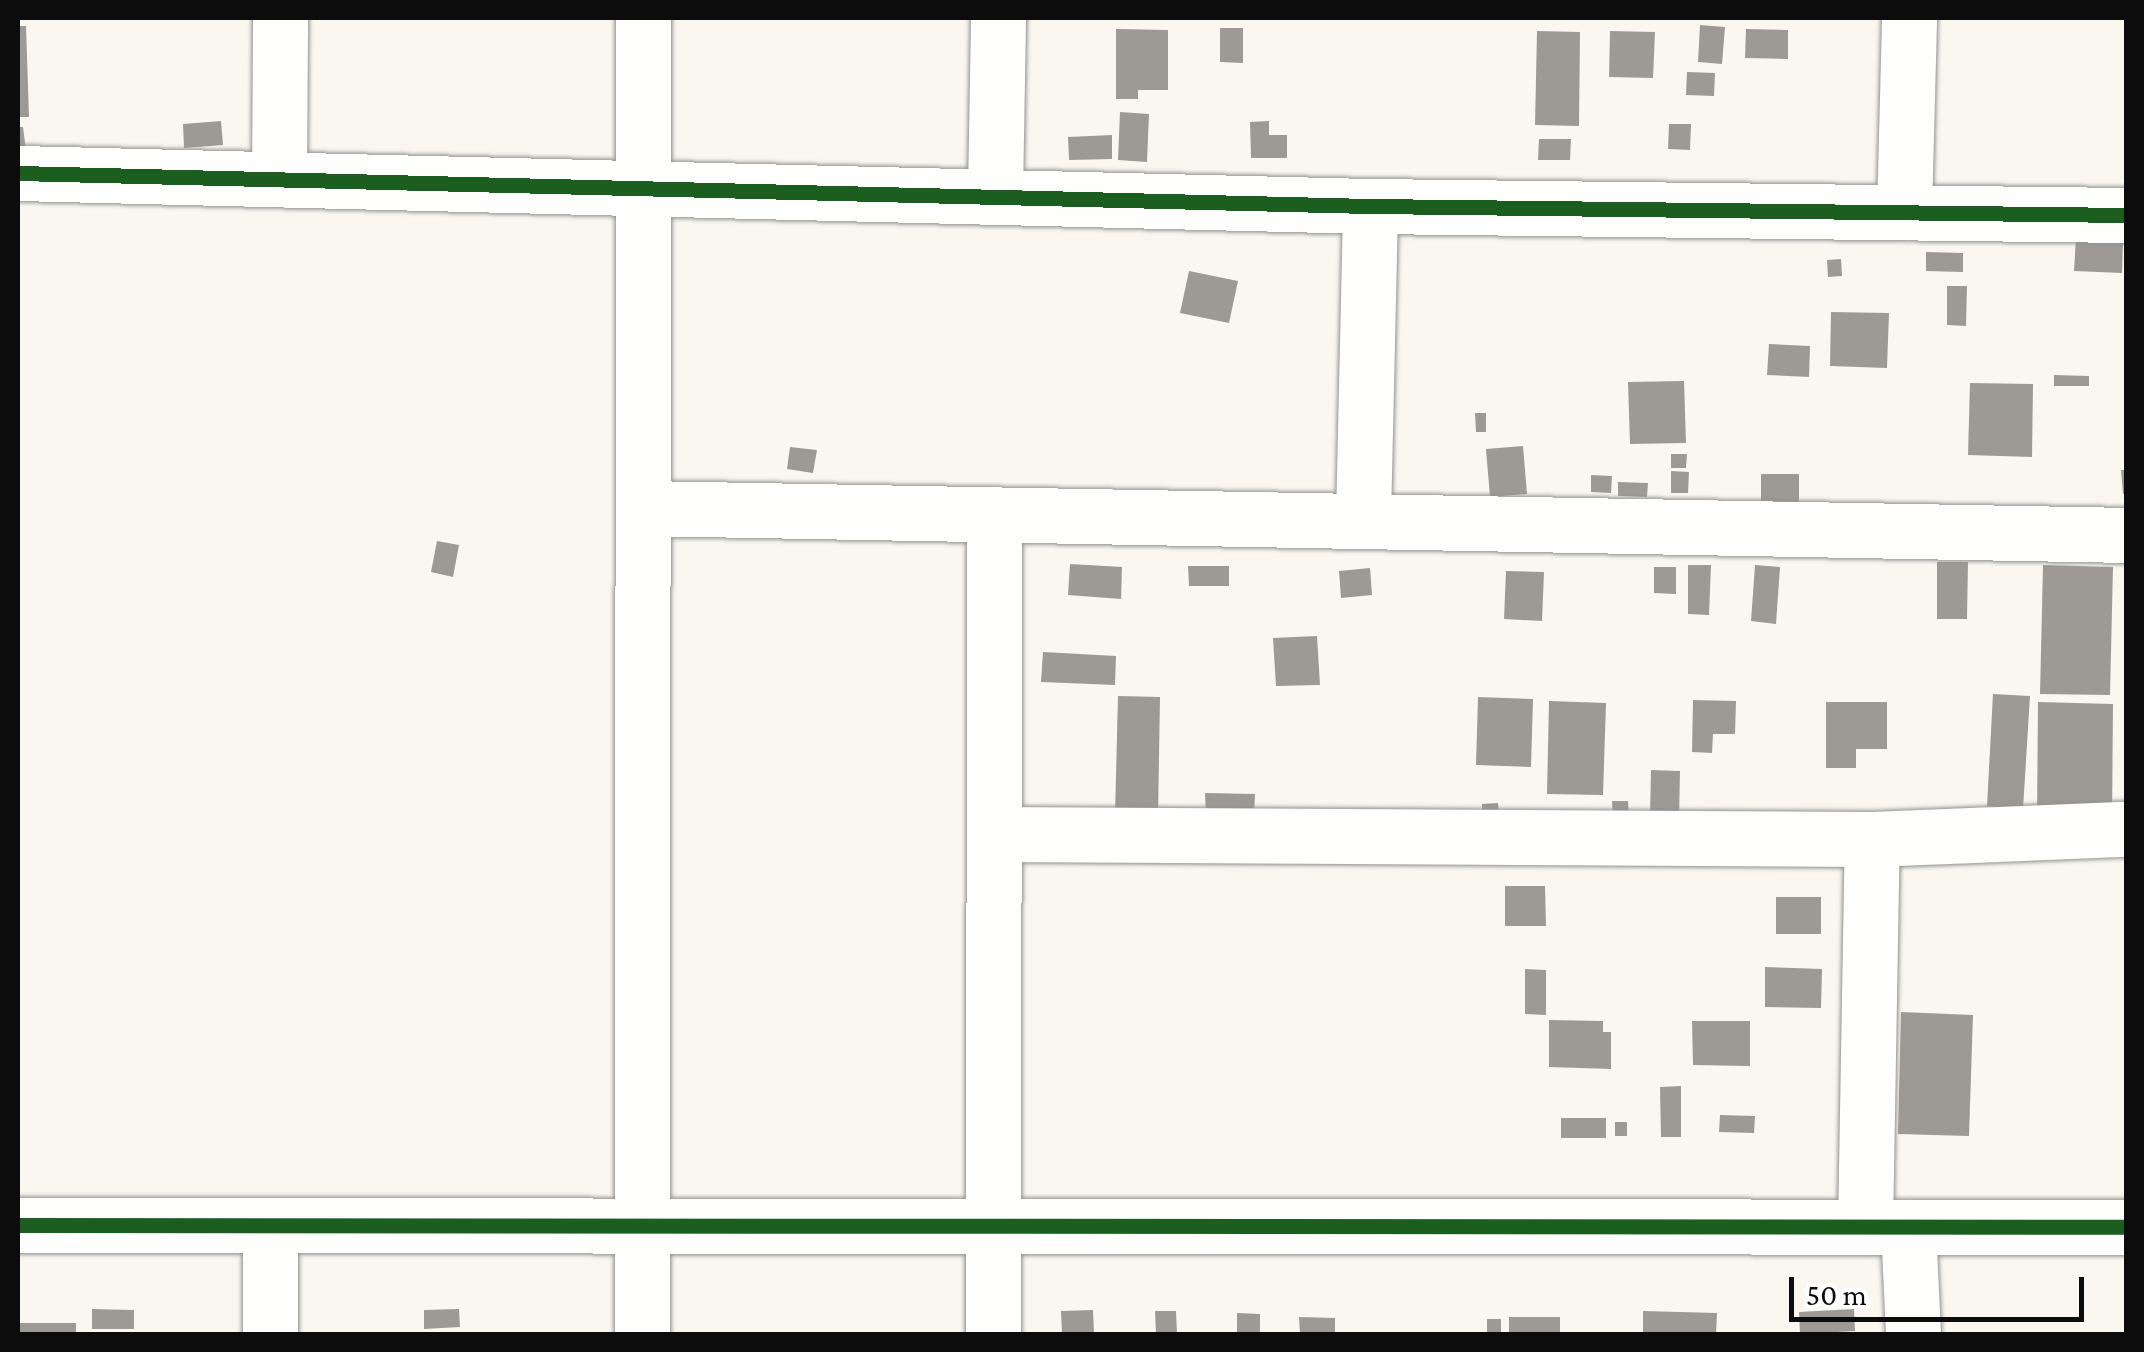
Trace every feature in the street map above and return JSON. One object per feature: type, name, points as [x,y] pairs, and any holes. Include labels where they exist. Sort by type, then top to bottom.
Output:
[{"type":"street","points":[[279,176],[280,18]]},
{"type":"street","points":[[642,1334],[644,18]]},
{"type":"street","points":[[994,193],[998,18]]},
{"type":"street","points":[[1904,212],[1909,18]]},
{"type":"street","points":[[18,172],[643,184],[1370,206],[2126,215]]},
{"type":"street","points":[[1363,519],[1370,206]]},
{"type":"street","points":[[642,508],[2126,535]]},
{"type":"street","points":[[993,1334],[994,515]]},
{"type":"street","points":[[994,834],[1872,838],[2126,829]]},
{"type":"street","points":[[1872,838],[1886,1227],[1914,1334]]},
{"type":"street","points":[[18,1226],[2126,1228]]},
{"type":"street","points":[[270,1226],[270,1334]]},
{"type":"building","points":[[1700,25],[1725,27],[1722,64],[1698,62]]},
{"type":"building","points":[[18,26],[26,26],[29,117],[18,117]]},
{"type":"building","points":[[1220,28],[1243,28],[1243,63],[1220,62]]},
{"type":"building","points":[[1116,29],[1168,30],[1168,90],[1138,90],[1138,99],[1116,99]]},
{"type":"building","points":[[1746,29],[1788,30],[1788,59],[1745,58]]},
{"type":"building","points":[[1537,31],[1580,32],[1579,126],[1535,125]]},
{"type":"building","points":[[1610,31],[1655,32],[1653,78],[1609,77]]},
{"type":"building","points":[[1687,72],[1715,73],[1714,96],[1686,95]]},
{"type":"building","points":[[1120,112],[1149,114],[1147,162],[1118,160]]},
{"type":"building","points":[[221,121],[223,145],[184,148],[183,124]]},
{"type":"building","points":[[1269,121],[1269,135],[1287,135],[1287,158],[1251,158],[1250,122]]},
{"type":"building","points":[[1669,124],[1691,124],[1690,150],[1668,149]]},
{"type":"building","points":[[18,127],[23,127],[26,150],[18,151]]},
{"type":"building","points":[[1112,135],[1112,159],[1069,160],[1068,137]]},
{"type":"building","points":[[1539,139],[1571,139],[1570,160],[1538,160]]},
{"type":"building","points":[[2076,238],[2123,241],[2122,273],[2074,271]]},
{"type":"building","points":[[1926,252],[1963,253],[1963,272],[1926,271]]},
{"type":"building","points":[[1841,259],[1842,276],[1828,277],[1827,260]]},
{"type":"building","points":[[1189,271],[1238,281],[1229,323],[1180,313]]},
{"type":"building","points":[[1947,286],[1967,286],[1966,326],[1947,325]]},
{"type":"building","points":[[1831,312],[1889,313],[1887,368],[1830,366]]},
{"type":"building","points":[[1769,344],[1810,346],[1809,377],[1767,375]]},
{"type":"building","points":[[2054,375],[2089,376],[2089,386],[2054,386]]},
{"type":"building","points":[[1684,381],[1686,443],[1630,444],[1628,382]]},
{"type":"building","points":[[1970,383],[2033,384],[2032,457],[1968,455]]},
{"type":"building","points":[[1475,413],[1486,413],[1486,432],[1476,432]]},
{"type":"building","points":[[1523,446],[1527,494],[1490,497],[1486,449]]},
{"type":"building","points":[[790,447],[817,450],[813,473],[787,469]]},
{"type":"building","points":[[1671,454],[1687,454],[1686,468],[1671,468]]},
{"type":"building","points":[[2121,470],[2126,470],[2123,494]]},
{"type":"building","points":[[1671,471],[1689,472],[1688,493],[1671,493]]},
{"type":"building","points":[[1761,474],[1799,474],[1799,502],[1761,501]]},
{"type":"building","points":[[1591,475],[1612,476],[1611,493],[1591,492]]},
{"type":"building","points":[[1618,482],[1648,483],[1647,497],[1618,496]]},
{"type":"building","points":[[437,541],[459,545],[453,577],[431,572]]},
{"type":"building","points":[[1937,562],[1968,562],[1967,619],[1937,619]]},
{"type":"building","points":[[1070,564],[1122,567],[1121,599],[1068,595]]},
{"type":"building","points":[[1688,565],[1711,565],[1709,615],[1688,614]]},
{"type":"building","points":[[1755,565],[1780,567],[1776,624],[1751,621]]},
{"type":"building","points":[[2043,565],[2113,567],[2110,695],[2040,694]]},
{"type":"building","points":[[1188,566],[1229,566],[1229,586],[1189,586]]},
{"type":"building","points":[[1654,567],[1676,567],[1676,594],[1654,593]]},
{"type":"building","points":[[1370,568],[1372,595],[1341,598],[1339,571]]},
{"type":"building","points":[[1506,571],[1544,572],[1542,621],[1504,619]]},
{"type":"building","points":[[1317,636],[1320,685],[1276,686],[1273,638]]},
{"type":"building","points":[[1043,652],[1116,656],[1115,685],[1041,682]]},
{"type":"building","points":[[1993,694],[2030,696],[2023,809],[1987,806]]},
{"type":"building","points":[[1118,696],[1160,697],[1158,817],[1115,815]]},
{"type":"building","points":[[1478,697],[1533,699],[1531,767],[1476,765]]},
{"type":"building","points":[[1693,700],[1736,701],[1735,734],[1713,734],[1712,753],[1692,752]]},
{"type":"building","points":[[1549,701],[1606,703],[1603,795],[1547,794]]},
{"type":"building","points":[[1826,702],[1887,702],[1887,749],[1856,749],[1856,768],[1826,768]]},
{"type":"building","points":[[2038,702],[2113,704],[2112,820],[2037,819]]},
{"type":"building","points":[[1651,770],[1680,771],[1679,818],[1650,818]]},
{"type":"building","points":[[1205,793],[1255,794],[1254,819],[1206,817]]},
{"type":"building","points":[[1612,801],[1628,801],[1629,820],[1613,820]]},
{"type":"building","points":[[1498,803],[1499,816],[1482,817],[1482,804]]},
{"type":"building","points":[[1505,886],[1545,886],[1546,926],[1505,926]]},
{"type":"building","points":[[1776,897],[1821,897],[1821,934],[1776,934]]},
{"type":"building","points":[[1765,967],[1822,969],[1821,1008],[1765,1007]]},
{"type":"building","points":[[1525,969],[1546,970],[1546,1015],[1525,1014]]},
{"type":"building","points":[[1901,1012],[1973,1015],[1969,1136],[1898,1134]]},
{"type":"building","points":[[1549,1020],[1603,1021],[1603,1032],[1611,1032],[1611,1069],[1549,1067]]},
{"type":"building","points":[[1692,1021],[1750,1021],[1750,1066],[1693,1065]]},
{"type":"building","points":[[1681,1086],[1681,1137],[1661,1137],[1660,1087]]},
{"type":"building","points":[[1720,1115],[1755,1116],[1754,1133],[1719,1132]]},
{"type":"building","points":[[1561,1118],[1606,1118],[1606,1138],[1561,1138]]},
{"type":"building","points":[[1615,1122],[1627,1122],[1627,1136],[1615,1136]]},
{"type":"building","points":[[92,1309],[134,1310],[134,1329],[92,1329]]},
{"type":"building","points":[[459,1309],[460,1327],[424,1329],[424,1310]]},
{"type":"building","points":[[1854,1309],[1855,1331],[1800,1334],[1799,1312]]},
{"type":"building","points":[[1093,1310],[1094,1334],[1062,1334],[1061,1311]]},
{"type":"building","points":[[1155,1311],[1176,1311],[1177,1334],[1156,1334]]},
{"type":"building","points":[[1643,1311],[1717,1313],[1716,1334],[1643,1334]]},
{"type":"building","points":[[1237,1313],[1260,1314],[1260,1334],[1237,1334]]},
{"type":"building","points":[[1299,1317],[1335,1318],[1335,1334],[1300,1334]]},
{"type":"building","points":[[1509,1317],[1560,1317],[1560,1334],[1509,1334]]},
{"type":"building","points":[[1487,1319],[1501,1319],[1501,1334],[1487,1334]]},
{"type":"building","points":[[18,1323],[76,1323],[76,1334],[18,1334]]},
{"type":"cycle path","points":[[18,173],[1370,206],[2126,215]]},
{"type":"cycle path","points":[[18,1225],[2126,1227]]}]
